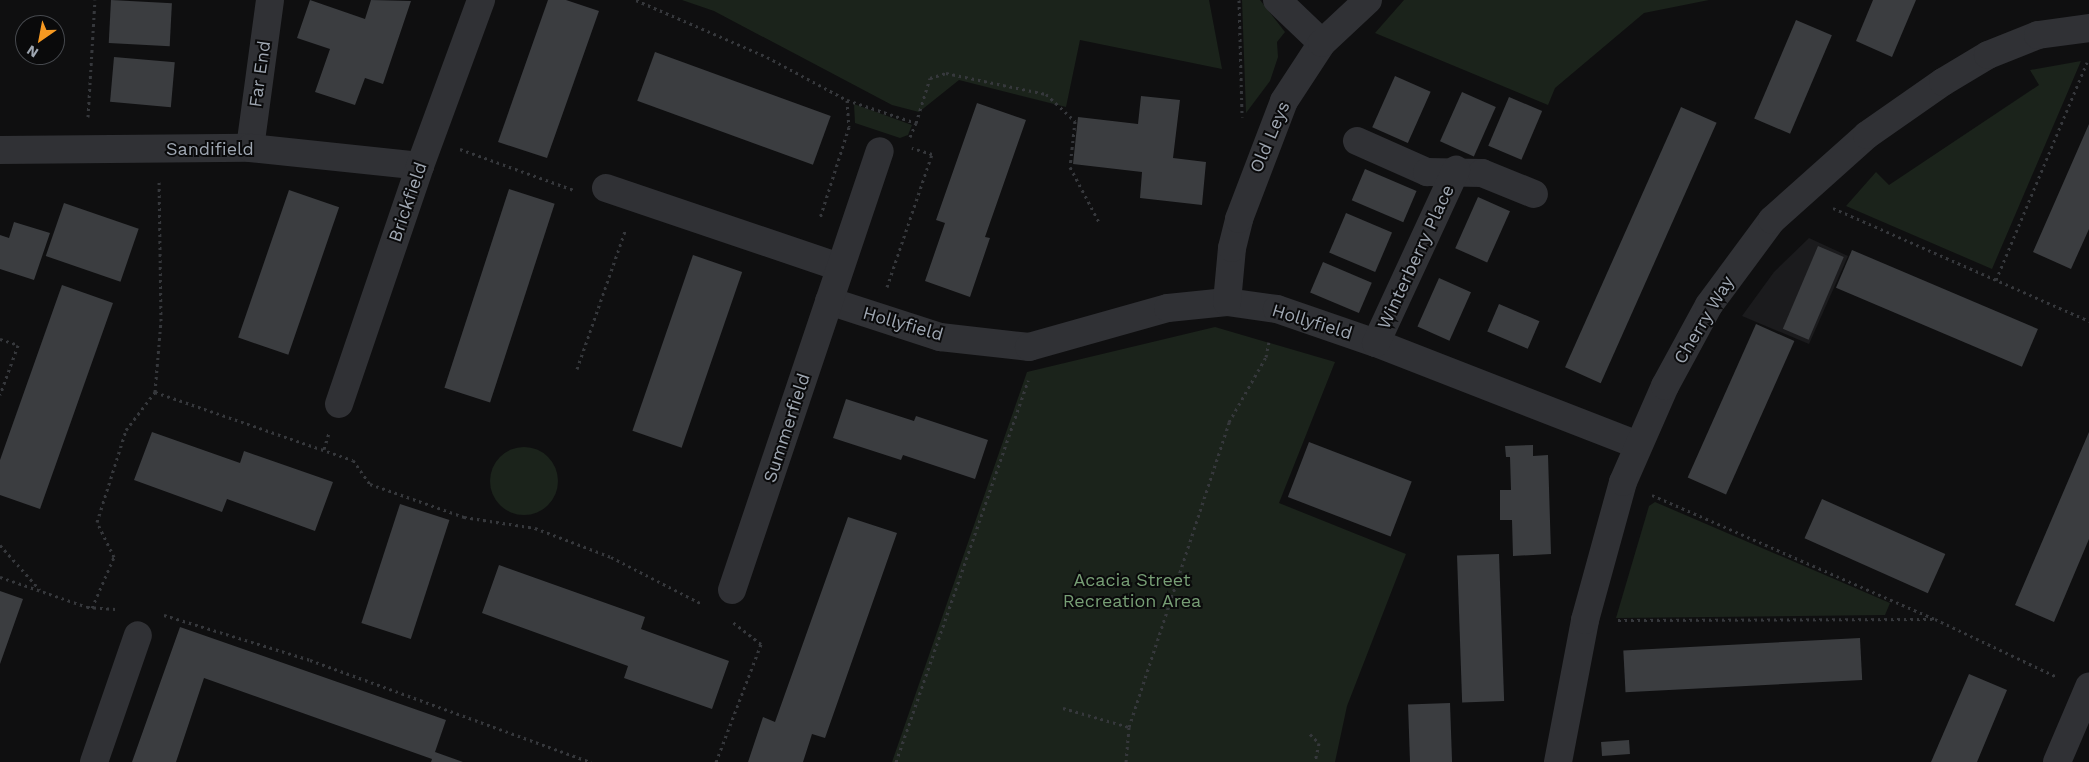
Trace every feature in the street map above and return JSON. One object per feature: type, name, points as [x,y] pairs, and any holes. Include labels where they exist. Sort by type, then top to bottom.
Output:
[{"type":"street","name":"Far End","points":[[250,148],[270,0]]},
{"type":"street","name":"Brickfield","points":[[339,404],[420,166],[481,0]]},
{"type":"street","points":[[1276,0],[1322,43]]},
{"type":"street","name":"Old Leys","points":[[1227,302],[1232,248],[1255,170],[1284,101],[1322,43],[1368,0]]},
{"type":"street","name":"Cherry Way","points":[[1558,762],[1585,620],[1623,482],[1664,386],[1708,305],[1772,220],[1866,135],[1988,55],[2038,35],[2089,28]]},
{"type":"street","points":[[1357,141],[1427,172],[1456,170],[1482,173],[1534,194]]},
{"type":"street","name":"Sandifield","points":[[0,150],[250,148],[420,166]]},
{"type":"street","name":"Summerfield","points":[[732,590],[840,267],[894,149]]},
{"type":"street","name":"Winterberry Place","points":[[1376,343],[1456,170]]},
{"type":"street","points":[[606,188],[840,267]]},
{"type":"street","name":"Hollyfield","points":[[829,301],[940,337],[1029,347],[1168,308],[1227,302],[1277,309],[1376,343],[1638,445]]},
{"type":"street","points":[[94,762],[142,622]]},
{"type":"street","points":[[2057,762],[2088,689]]},
{"type":"path","points":[[86,150],[95,0]]},
{"type":"path","points":[[636,0],[758,53],[847,100],[916,123],[930,78],[946,73],[1046,94],[1076,121],[1070,167],[1099,222]]},
{"type":"path","points":[[1239,0],[1242,114],[1255,170]]},
{"type":"path","points":[[1996,280],[2089,57]]},
{"type":"path","points":[[808,256],[849,127],[847,100]]},
{"type":"path","points":[[431,139],[597,198],[606,188]]},
{"type":"path","points":[[92,608],[114,557],[97,522],[126,430],[155,392],[161,322],[159,149]]},
{"type":"path","points":[[877,318],[932,154],[894,149]]},
{"type":"path","points":[[1806,189],[1828,206],[2089,321]]},
{"type":"path","points":[[577,369],[636,198]]},
{"type":"path","points":[[1126,762],[1128,727],[1229,422],[1266,357],[1277,309]]},
{"type":"path","points":[[0,339],[18,345],[0,395]]},
{"type":"path","points":[[896,762],[1031,372],[1029,347]]},
{"type":"path","points":[[155,392],[353,460],[370,484],[464,517],[535,528],[610,557],[707,606]]},
{"type":"path","points":[[1623,482],[1935,619],[2088,689]]},
{"type":"path","points":[[0,546],[40,591]]},
{"type":"path","points":[[0,577],[92,608],[142,622],[310,660],[591,762]]},
{"type":"path","points":[[1585,620],[1935,619]]},
{"type":"path","points":[[716,762],[761,644],[732,621]]},
{"type":"path","points":[[1064,708],[1128,727]]},
{"type":"path","points":[[1310,734],[1319,743],[1314,762]]},
{"type":"shaded area","points":[[1809,238],[1848,256],[1809,344],[1742,316],[1774,272]]},
{"type":"green space","points":[[682,0],[1209,0],[1222,69],[1080,40],[1066,107],[959,80],[919,112],[892,105],[714,11]]},
{"type":"green space","points":[[1242,0],[1260,0],[1285,32],[1277,42],[1278,57],[1270,81],[1246,113]]},
{"type":"green space","points":[[1404,0],[1709,0],[1644,13],[1555,88],[1548,105],[1375,33]]},
{"type":"green space","points":[[2081,61],[1992,269],[1846,206],[1876,172],[1889,185],[2039,85],[2030,70]]},
{"type":"green space","points":[[854,104],[912,125],[908,135],[900,138],[855,123]]},
{"type":"green space","name":"Acacia Street Recreation Area","points":[[1215,327],[1335,362],[1279,503],[1406,554],[1347,706],[1335,762],[892,762],[1027,372]]},
{"type":"green space","points":[[524,447],[537,450],[548,457],[555,468],[558,481],[555,494],[548,505],[537,512],[524,515],[511,512],[500,505],[493,494],[490,481],[493,468],[500,457],[511,450]]},
{"type":"green space","points":[[1655,502],[1890,603],[1885,615],[1616,618],[1649,506]]},
{"type":"building","points":[[111,0],[172,3],[170,46],[109,43]]},
{"type":"building","points":[[310,0],[365,19],[371,0],[411,1],[383,84],[365,78],[355,105],[315,92],[330,49],[297,38]]},
{"type":"building","points":[[548,0],[566,0],[599,11],[547,158],[498,142]]},
{"type":"building","points":[[1873,0],[1916,0],[1892,57],[1856,41]]},
{"type":"building","points":[[1796,20],[1832,35],[1790,134],[1754,118]]},
{"type":"building","points":[[655,52],[831,116],[813,165],[637,101]]},
{"type":"building","points":[[114,57],[175,62],[171,107],[110,102]]},
{"type":"building","points":[[1395,76],[1431,92],[1408,143],[1372,127]]},
{"type":"building","points":[[1462,92],[1496,107],[1474,156],[1440,141]]},
{"type":"building","points":[[1141,96],[1180,100],[1173,158],[1206,162],[1202,205],[1140,198],[1142,172],[1073,164],[1078,117],[1138,124]]},
{"type":"building","points":[[1509,97],[1542,111],[1521,160],[1488,146]]},
{"type":"building","points":[[977,103],[1026,120],[985,237],[990,238],[970,297],[925,281],[945,223],[936,220]]},
{"type":"building","points":[[1681,107],[1717,123],[1601,383],[1565,367]]},
{"type":"building","points":[[2089,124],[2089,229],[2071,269],[2033,252]]},
{"type":"building","points":[[1365,169],[1417,191],[1403,222],[1352,200]]},
{"type":"building","points":[[509,189],[555,204],[490,403],[444,388]]},
{"type":"building","points":[[289,190],[339,207],[288,355],[238,338]]},
{"type":"building","points":[[1478,197],[1510,211],[1487,262],[1455,248]]},
{"type":"building","points":[[64,203],[139,229],[120,282],[46,256]]},
{"type":"building","points":[[1346,213],[1392,233],[1375,272],[1329,253]]},
{"type":"building","points":[[14,222],[50,233],[34,280],[0,269],[0,235],[9,238]]},
{"type":"building","points":[[1818,246],[1844,257],[1809,340],[1783,329]]},
{"type":"building","points":[[1852,250],[2038,329],[2022,367],[1836,288]]},
{"type":"building","points":[[693,255],[742,272],[682,448],[632,431]]},
{"type":"building","points":[[1323,262],[1372,283],[1359,313],[1310,292]]},
{"type":"building","points":[[1439,278],[1471,292],[1449,341],[1417,326]]},
{"type":"building","points":[[62,285],[113,303],[40,509],[0,495],[0,460]]},
{"type":"building","points":[[1499,304],[1540,321],[1528,349],[1487,332]]},
{"type":"building","points":[[1756,324],[1794,341],[1726,495],[1688,477]]},
{"type":"building","points":[[846,399],[914,421],[916,416],[988,440],[975,479],[903,455],[901,460],[833,438]]},
{"type":"building","points":[[152,432],[240,463],[244,451],[333,482],[315,531],[227,499],[222,512],[134,480]]},
{"type":"building","points":[[2089,432],[2089,539],[2054,622],[2015,605]]},
{"type":"building","points":[[1309,442],[1412,481],[1391,537],[1288,497]]},
{"type":"building","points":[[1533,445],[1533,456],[1548,455],[1551,554],[1513,556],[1512,520],[1500,520],[1500,490],[1511,490],[1510,457],[1506,457],[1505,446]]},
{"type":"building","points":[[1822,499],[1945,554],[1928,593],[1805,538]]},
{"type":"building","points":[[400,504],[449,520],[411,639],[361,623]]},
{"type":"building","points":[[848,517],[897,533],[825,738],[812,734],[803,762],[748,762],[763,717],[775,722]]},
{"type":"building","points":[[1499,554],[1504,701],[1462,702],[1457,555]]},
{"type":"building","points":[[499,565],[645,617],[641,629],[729,661],[712,709],[624,678],[628,666],[482,613]]},
{"type":"building","points":[[0,591],[23,599],[0,664]]},
{"type":"building","points":[[180,627],[446,720],[435,752],[463,762],[431,762],[432,759],[204,678],[176,762],[132,762]]},
{"type":"building","points":[[1860,638],[1862,680],[1626,692],[1623,650]]},
{"type":"building","points":[[1969,674],[2007,690],[1977,762],[1931,762]]},
{"type":"building","points":[[1450,703],[1452,762],[1410,762],[1408,704]]},
{"type":"building","points":[[1629,740],[1630,754],[1602,756],[1601,742]]}]
